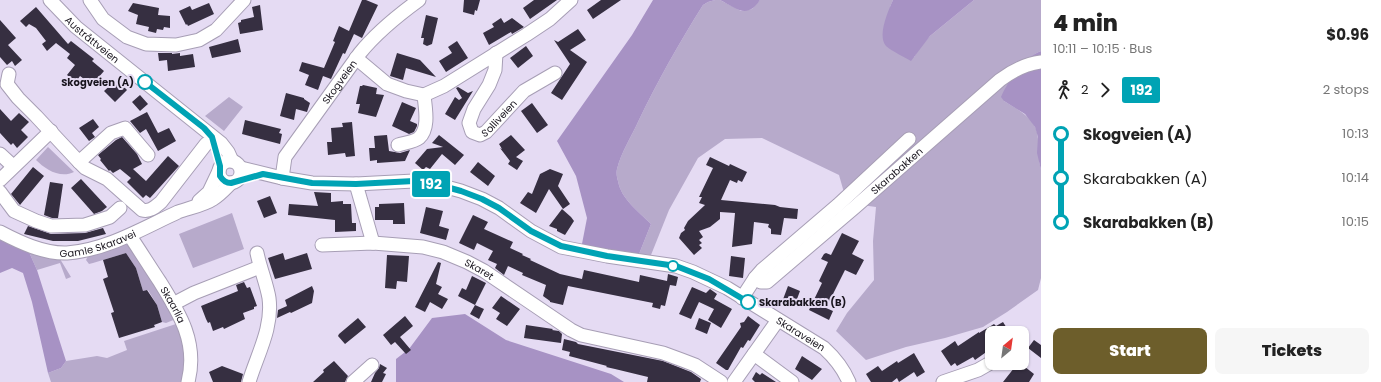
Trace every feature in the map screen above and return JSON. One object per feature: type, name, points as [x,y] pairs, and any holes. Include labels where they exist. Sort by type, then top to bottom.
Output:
[{"type":"street","name":"Austråttveien","points":[[50,0],[76,27],[204,128],[209,140]]},
{"type":"street","points":[[90,0],[103,19],[127,37],[146,44],[176,45],[199,40],[216,30],[244,0]]},
{"type":"street","name":"Skogveien","points":[[282,178],[285,157],[356,58],[370,41],[391,21],[419,0]]},
{"type":"street","points":[[356,58],[387,84],[406,91],[424,94],[444,86],[550,19],[571,0]]},
{"type":"street","name":"Solliveien","points":[[496,53],[495,70],[489,85],[474,110],[469,123],[472,132],[480,135],[486,132],[524,91],[555,73]]},
{"type":"street","name":"Skarabakken","points":[[755,278],[761,282],[767,282],[1000,80],[1020,68],[1041,62]]},
{"type":"street","points":[[9,74],[7,84],[18,98],[79,162],[86,168],[107,179],[142,210],[147,211],[161,202],[209,140],[228,166],[242,173],[234,182],[228,183],[222,179],[228,166]]},
{"type":"street","points":[[398,145],[418,139],[424,132],[426,120],[424,94]]},
{"type":"street","points":[[79,162],[111,133],[125,128],[148,155]]},
{"type":"street","points":[[0,180],[51,131]]},
{"type":"street","name":"Skarabakken","points":[[742,298],[755,278],[838,205],[909,139]]},
{"type":"street","points":[[0,154],[13,166]]},
{"type":"street","name":"Skaraveien","points":[[228,166],[312,183],[356,184],[414,181],[439,185],[461,191],[482,199],[499,208],[531,231],[561,246],[607,256],[676,266],[709,279],[824,348],[836,359],[846,374],[849,382]]},
{"type":"street","name":"Gamle Skaravei","points":[[193,206],[209,192],[228,166]]},
{"type":"street","name":"Skaraveien","points":[[234,182],[263,174]]},
{"type":"street","name":"Gamle Skaravei","points":[[0,232],[27,245],[44,250],[66,253],[86,250],[130,236],[193,206],[213,200],[234,182]]},
{"type":"street","points":[[356,184],[373,243]]},
{"type":"street","name":"Gamle Skaravei","points":[[0,192],[14,210],[36,221],[51,226],[85,225],[110,217],[120,208]]},
{"type":"street","name":"Skaarlia","points":[[130,236],[173,304],[188,335],[191,359],[191,370],[188,382]]},
{"type":"street","name":"Skaret","points":[[322,245],[373,243],[423,247],[443,252],[484,271],[571,330],[581,335],[663,353],[695,365],[721,382]]},
{"type":"street","points":[[249,382],[269,324],[269,298],[257,253]]},
{"type":"street","points":[[173,304],[194,293],[260,266]]},
{"type":"street","points":[[734,382],[778,320]]},
{"type":"street","points":[[754,354],[792,382]]},
{"type":"street","points":[[353,382],[372,365]]},
{"type":"street","points":[[943,382],[978,370],[985,366]]},
{"type":"shaded area","points":[[653,0],[715,0],[703,5],[685,34],[653,92],[626,145],[619,163],[617,175],[623,194],[631,205],[651,224],[639,254],[581,249],[587,218],[576,176],[557,141],[632,35]]},
{"type":"shaded area","points":[[715,0],[720,0],[741,11],[752,9],[760,0],[893,0],[890,7],[914,57],[920,47],[930,36],[974,0],[1041,0],[1041,51],[1028,59],[1014,75],[1008,84],[1004,101],[1027,116],[1035,126],[1037,132],[1041,170],[1041,278],[1038,290],[983,327],[906,347],[866,360],[836,331],[847,313],[874,280],[873,241],[876,207],[847,203],[839,175],[762,138],[725,139],[698,158],[669,210],[651,255],[639,254],[651,224],[631,205],[623,194],[617,175],[619,163],[626,145],[653,92],[685,34],[703,5]]},
{"type":"shaded area","points":[[720,0],[760,0],[751,10],[746,11],[736,9]]},
{"type":"shaded area","points":[[893,0],[974,0],[930,36],[911,61],[886,46],[884,42],[884,23]]},
{"type":"shaded area","points":[[1041,51],[1041,170],[1037,153],[1038,137],[1035,127],[1025,114],[1004,101],[1001,97],[1017,70],[1029,58]]},
{"type":"shaded area","points":[[229,97],[243,107],[224,131],[205,116]]},
{"type":"shaded area","points":[[48,147],[74,172],[69,174],[58,174],[48,170],[36,160]]},
{"type":"shaded area","points":[[232,213],[244,249],[193,268],[179,234]]},
{"type":"shaded area","points":[[0,239],[29,252],[37,270],[66,361],[61,368],[48,373],[32,302],[23,273],[12,268],[0,273]]},
{"type":"shaded area","points":[[125,243],[131,248],[176,319],[166,323],[162,322],[157,305],[148,290],[143,291],[136,268],[126,253],[89,264],[86,260],[88,256]]},
{"type":"shaded area","points":[[29,252],[60,259],[71,277],[66,279],[60,263],[37,270]]},
{"type":"shaded area","points":[[465,314],[506,340],[611,374],[624,382],[396,382],[396,359],[409,349],[432,318]]},
{"type":"shaded area","points":[[179,323],[187,350],[183,382],[51,382],[48,373],[61,368],[66,361],[97,356],[107,358],[127,350],[124,341]]},
{"type":"building","points":[[362,0],[378,5],[362,38],[354,34],[331,79],[323,76],[318,90],[305,85],[309,75],[299,71],[302,62],[324,68],[335,42],[333,41],[339,26],[349,31]]},
{"type":"building","points":[[464,0],[480,0],[477,11],[475,10],[474,15],[463,12]]},
{"type":"building","points":[[534,0],[557,0],[530,19],[523,8]]},
{"type":"building","points":[[601,0],[621,0],[593,19],[587,10]]},
{"type":"building","points":[[133,3],[159,8],[158,15],[170,16],[170,28],[164,27],[163,30],[157,29],[156,33],[148,31],[149,27],[136,24],[138,15],[128,11]]},
{"type":"building","points":[[209,3],[214,14],[188,26],[187,24],[186,25],[179,11],[190,6],[192,10]]},
{"type":"building","points":[[260,5],[263,30],[240,34],[238,23],[241,22],[241,20],[254,17],[252,7]]},
{"type":"building","points":[[36,7],[68,44],[71,41],[94,59],[92,61],[104,71],[92,85],[80,76],[76,82],[67,75],[75,65],[67,58],[70,54],[56,43],[47,51],[42,44],[46,41],[36,28],[29,24],[26,27],[20,21]]},
{"type":"building","points":[[426,15],[438,18],[432,44],[427,46],[423,44],[424,38],[421,38]]},
{"type":"building","points":[[501,18],[504,23],[512,18],[524,27],[512,34],[511,32],[489,45],[483,33],[494,27],[492,24]]},
{"type":"building","points":[[0,20],[16,38],[8,45],[22,60],[15,66],[12,61],[7,65],[0,57]]},
{"type":"building","points":[[578,29],[586,40],[570,50],[587,62],[562,100],[551,93],[570,64],[554,40],[558,42]]},
{"type":"building","points":[[238,39],[241,52],[212,58],[209,47]]},
{"type":"building","points":[[457,41],[468,58],[446,72],[439,61],[452,53],[448,47]]},
{"type":"building","points":[[526,46],[533,56],[518,68],[510,58]]},
{"type":"building","points":[[158,53],[180,53],[180,56],[193,54],[195,67],[168,71],[167,60],[159,61]]},
{"type":"building","points":[[397,53],[420,60],[436,77],[406,68],[403,80],[390,76]]},
{"type":"building","points":[[114,82],[116,85],[119,82],[127,90],[115,102],[104,91]]},
{"type":"building","points":[[363,85],[377,88],[376,94],[384,95],[376,117],[358,113],[360,104],[356,104],[360,86]]},
{"type":"building","points":[[458,87],[468,93],[473,91],[455,120],[445,114],[455,97],[459,100],[462,98],[456,88]]},
{"type":"building","points":[[286,93],[304,98],[310,103],[307,112],[296,109],[294,120],[280,116]]},
{"type":"building","points":[[140,95],[148,104],[140,111],[132,102]]},
{"type":"building","points":[[402,102],[416,108],[410,121],[417,124],[417,126],[414,132],[409,134],[392,126]]},
{"type":"building","points":[[532,103],[548,125],[537,133],[521,111]]},
{"type":"building","points":[[0,109],[11,121],[19,113],[29,122],[21,130],[28,137],[17,148],[13,143],[11,145],[0,133]]},
{"type":"building","points":[[147,112],[158,133],[169,128],[176,141],[158,151],[146,129],[140,133],[130,121]]},
{"type":"building","points":[[93,119],[99,127],[92,133],[95,137],[89,141],[79,128]]},
{"type":"building","points":[[245,120],[281,129],[279,133],[282,134],[280,144],[242,134]]},
{"type":"building","points":[[352,122],[355,156],[346,157],[345,153],[328,155],[327,142],[332,142],[331,128],[343,127],[342,123]]},
{"type":"building","points":[[387,135],[389,151],[400,153],[410,150],[405,161],[377,163],[377,160],[370,161],[369,148],[375,148],[374,136]]},
{"type":"building","points":[[439,135],[464,155],[455,165],[442,154],[430,169],[426,167],[423,170],[415,163],[427,149],[443,147],[432,143]]},
{"type":"building","points":[[511,135],[525,150],[516,157],[523,161],[517,170],[508,164],[510,161],[500,148],[502,149],[499,144]]},
{"type":"building","points":[[122,137],[137,154],[142,164],[133,169],[146,181],[168,156],[179,166],[150,198],[146,195],[143,198],[127,182],[131,178],[120,169],[113,173],[110,170],[109,171],[100,160],[101,159],[98,155]]},
{"type":"building","points":[[710,157],[729,166],[730,164],[747,172],[742,182],[738,180],[737,183],[730,180],[721,200],[775,205],[798,209],[797,219],[784,218],[781,235],[771,234],[771,229],[768,227],[769,224],[754,222],[752,244],[732,247],[735,213],[720,212],[720,219],[710,227],[699,231],[703,237],[699,240],[702,243],[699,245],[702,248],[694,255],[679,238],[681,233],[685,230],[684,228],[688,221],[705,205],[699,203],[702,197],[699,197],[713,168],[706,165]]},
{"type":"building","points":[[478,162],[495,176],[488,186],[470,172]]},
{"type":"building","points":[[33,167],[44,176],[20,205],[11,194]]},
{"type":"building","points":[[550,169],[563,174],[558,186],[570,204],[563,209],[549,189],[536,213],[520,203],[528,192],[532,194],[540,174]]},
{"type":"building","points":[[81,179],[107,207],[102,211],[94,214],[71,188]]},
{"type":"building","points":[[50,182],[63,184],[58,218],[52,218],[44,215]]},
{"type":"building","points":[[314,192],[331,193],[331,202],[343,201],[343,204],[351,204],[352,223],[356,223],[356,231],[335,232],[335,220],[288,215],[289,204],[318,206]]},
{"type":"building","points":[[270,196],[277,213],[264,218],[257,201]]},
{"type":"building","points":[[404,203],[405,224],[393,224],[393,220],[375,220],[375,207],[379,207],[379,204]]},
{"type":"building","points":[[426,207],[443,211],[439,226],[449,229],[446,240],[420,233]]},
{"type":"building","points":[[562,209],[574,221],[565,235],[557,231],[557,229],[549,226]]},
{"type":"building","points":[[473,215],[488,222],[484,229],[513,242],[510,248],[523,254],[522,255],[531,259],[530,260],[560,274],[582,279],[584,270],[639,282],[640,275],[667,281],[668,274],[678,277],[676,286],[670,285],[665,306],[661,305],[660,309],[652,307],[653,303],[568,286],[563,305],[550,302],[543,296],[546,285],[522,275],[523,273],[508,266],[504,275],[495,268],[497,264],[488,260],[493,251],[477,243],[474,250],[459,243]]},
{"type":"building","points":[[28,226],[51,234],[85,233],[103,228],[106,234],[78,241],[53,241],[24,234]]},
{"type":"building","points":[[842,233],[859,241],[852,254],[864,260],[856,275],[845,270],[826,308],[833,311],[829,320],[809,310],[822,283],[819,281],[828,262],[821,259],[826,253],[831,255]]},
{"type":"building","points":[[126,253],[136,268],[143,291],[147,290],[157,305],[162,322],[154,325],[155,327],[119,338],[111,313],[114,312],[103,279],[108,277],[103,260]]},
{"type":"building","points":[[283,253],[285,260],[307,253],[312,269],[275,279],[268,258]]},
{"type":"building","points":[[387,255],[409,256],[407,282],[397,281],[396,289],[385,288]]},
{"type":"building","points":[[731,256],[745,258],[743,278],[729,276]]},
{"type":"building","points":[[438,262],[441,263],[436,284],[442,287],[438,294],[448,299],[442,309],[430,302],[425,312],[415,307]]},
{"type":"building","points":[[472,276],[486,283],[475,305],[458,296],[462,288],[466,290]]},
{"type":"building","points":[[244,282],[247,288],[250,287],[257,306],[254,307],[254,309],[243,313],[245,319],[224,329],[223,327],[213,331],[201,306],[238,291],[236,285]]},
{"type":"building","points":[[312,286],[314,291],[312,303],[277,318],[278,310],[287,306],[285,300]]},
{"type":"building","points":[[788,286],[800,291],[794,307],[782,302]]},
{"type":"building","points":[[692,287],[706,293],[710,289],[717,294],[714,299],[732,309],[721,328],[708,320],[714,309],[699,302],[691,319],[679,314]]},
{"type":"building","points":[[501,296],[520,309],[507,326],[496,319],[500,313],[492,308]]},
{"type":"building","points":[[475,305],[484,309],[479,319],[470,314]]},
{"type":"building","points":[[405,316],[413,326],[400,337],[411,350],[406,354],[395,342],[391,345],[383,335]]},
{"type":"building","points":[[748,316],[760,325],[750,341],[748,340],[743,348],[741,347],[728,370],[726,370],[716,363],[741,327],[740,323],[744,322]]},
{"type":"building","points":[[358,318],[366,327],[345,344],[338,336],[339,334]]},
{"type":"building","points":[[699,318],[711,323],[707,334],[695,329]]},
{"type":"building","points":[[1003,322],[1006,326],[996,326]]},
{"type":"building","points":[[526,325],[559,331],[562,334],[561,343],[524,338]]},
{"type":"building","points":[[985,329],[985,353],[975,360],[973,357],[957,366],[955,363],[951,366],[941,351],[955,341],[958,346]]},
{"type":"building","points":[[564,339],[576,342],[578,344],[663,361],[691,372],[701,379],[700,382],[647,382],[648,377],[569,356],[570,352],[562,350]]},
{"type":"building","points":[[1034,340],[1041,345],[1041,358],[1029,349]]},
{"type":"building","points":[[914,353],[925,372],[917,377],[914,372],[899,382],[897,378],[892,382],[871,382],[866,374],[878,366],[882,371],[897,361],[898,363]]},
{"type":"building","points":[[802,356],[822,369],[812,380],[795,369]]},
{"type":"building","points":[[334,361],[348,376],[345,382],[313,382],[324,372],[323,370]]},
{"type":"building","points":[[380,364],[387,368],[383,373],[386,374],[382,382],[371,382],[379,368]]},
{"type":"building","points":[[222,366],[243,374],[241,382],[213,382],[209,372]]},
{"type":"building","points":[[1012,370],[1029,370],[1034,374],[1029,382],[1003,382]]},
{"type":"building","points":[[756,372],[760,375],[762,373],[776,382],[755,382],[752,379]]},
{"type":"bus line","name":"192","points":[[145,82],[204,128],[212,137],[220,166],[220,176],[228,183],[263,174],[312,183],[356,184],[414,181],[439,185],[482,199],[499,208],[531,231],[561,246],[607,256],[676,266],[709,279],[748,302]]},
{"type":"place","name":"Skogveien (A)","points":[[145,82]]},
{"type":"place","name":"Skarabakken (B)","points":[[748,302]]}]
